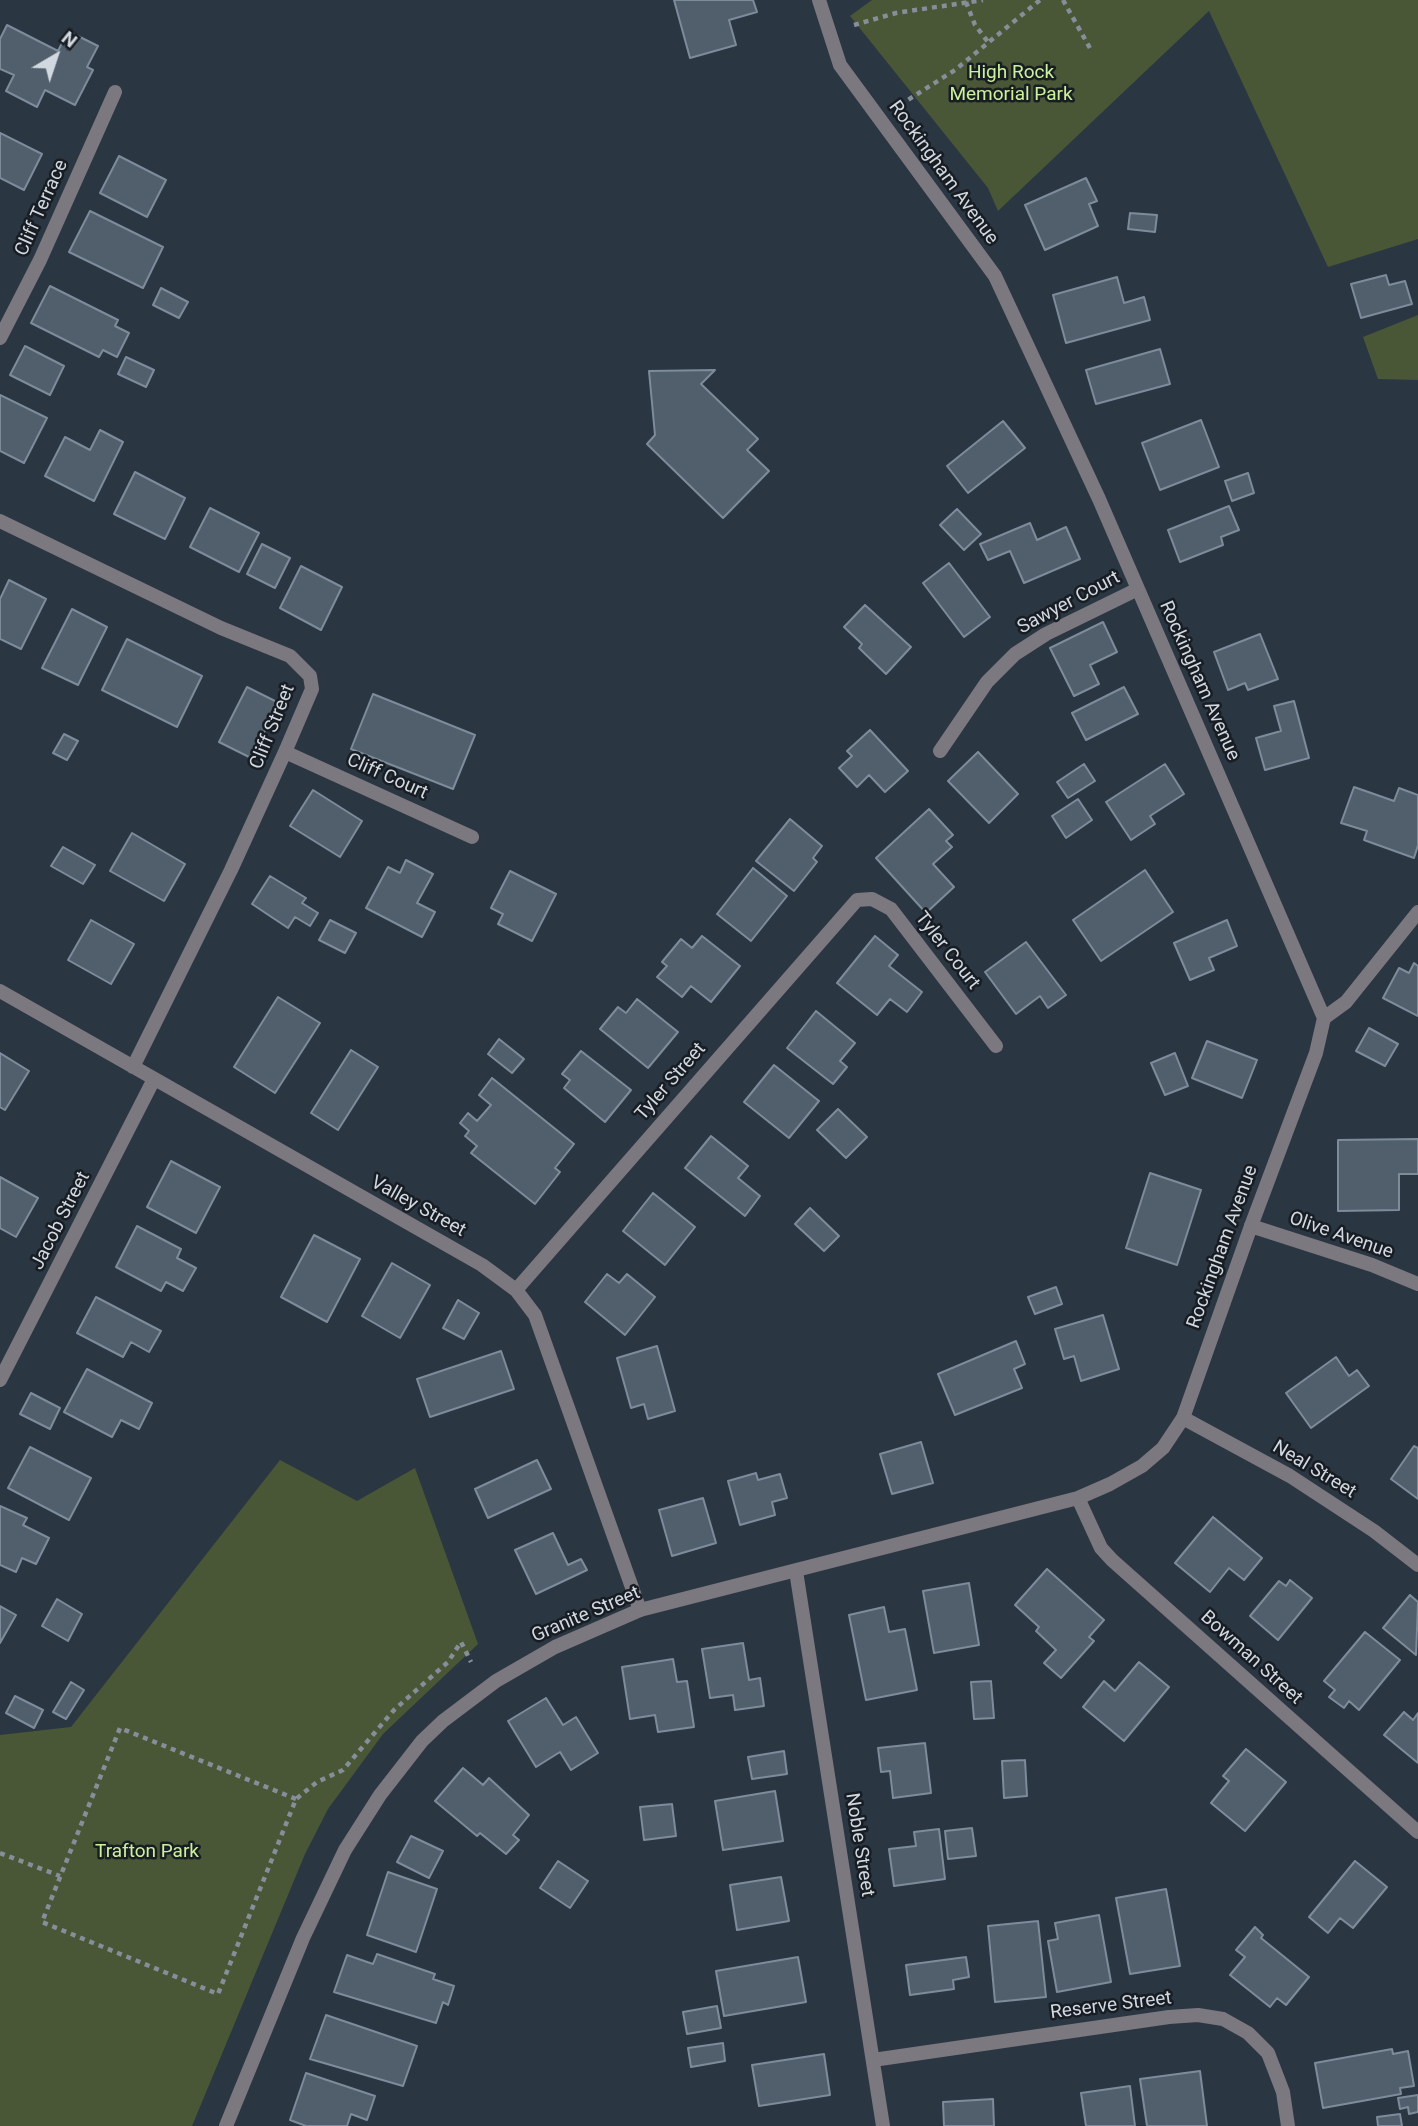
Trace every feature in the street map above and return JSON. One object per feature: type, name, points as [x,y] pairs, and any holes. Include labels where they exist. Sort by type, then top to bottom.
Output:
[{"type":"street","name":"Rockingham Avenue","points":[[819,0],[839,65],[995,276],[1138,589],[1324,1018],[1316,1053],[1183,1418]]},
{"type":"street","name":"Cliff Terrace","points":[[0,338],[40,260],[115,92]]},
{"type":"street","name":"Cliff Street","points":[[0,521],[221,628],[290,656],[303,665],[310,676],[312,689],[285,752],[231,870],[133,1068]]},
{"type":"street","name":"Sawyer Court","points":[[940,751],[987,682],[1015,654],[1046,634],[1138,589]]},
{"type":"street","name":"Cliff Court","points":[[285,752],[472,837]]},
{"type":"street","name":"Tyler Court","points":[[857,900],[872,899],[891,909],[996,1046]]},
{"type":"street","name":"Tyler Street","points":[[516,1290],[857,900]]},
{"type":"street","points":[[1324,1018],[1354,993],[1418,912]]},
{"type":"street","name":"Valley Street","points":[[0,991],[482,1265],[516,1290],[535,1315],[640,1610]]},
{"type":"street","name":"Jacob Street","points":[[0,1380],[155,1079]]},
{"type":"street","name":"Olive Avenue","points":[[1251,1226],[1372,1265],[1418,1284]]},
{"type":"street","name":"Granite Street","points":[[226,2126],[323,1894],[345,1850],[400,1767],[443,1721],[496,1681],[555,1647],[640,1610],[1078,1498],[1142,1465],[1163,1448],[1183,1418]]},
{"type":"street","name":"Neal Street","points":[[1183,1418],[1290,1476],[1374,1531],[1418,1565]]},
{"type":"street","name":"Bowman Street","points":[[1078,1498],[1101,1548],[1112,1560],[1418,1832]]},
{"type":"street","name":"Noble Street","points":[[796,1571],[883,2126]]},
{"type":"street","name":"Reserve Street","points":[[873,2060],[1198,2015],[1223,2019],[1248,2033],[1268,2053],[1283,2092],[1288,2126]]},
{"type":"path","points":[[828,30],[897,13],[983,0]]},
{"type":"path","points":[[879,118],[956,70],[1040,0]]},
{"type":"path","points":[[1063,0],[1091,50]]},
{"type":"path","points":[[966,2],[975,25],[988,42]]},
{"type":"path","points":[[296,1799],[120,1728],[42,1922],[218,1994],[296,1799],[317,1782],[343,1770],[394,1710],[448,1662],[461,1642],[471,1662]]},
{"type":"path","points":[[0,1853],[60,1876]]},
{"type":"green space","name":"High Rock Memorial Park","points":[[872,0],[1418,0],[1418,239],[1328,267],[1209,11],[998,211],[988,188],[850,16]]},
{"type":"green space","points":[[1418,315],[1418,380],[1378,379],[1363,337]]},
{"type":"green space","name":"Trafton Park","points":[[280,1460],[357,1501],[415,1468],[478,1644],[383,1734],[328,1809],[305,1854],[192,2126],[0,2126],[0,1735],[71,1727]]},
{"type":"building","points":[[674,0],[753,0],[757,12],[729,20],[736,45],[690,58]]},
{"type":"building","points":[[7,25],[58,51],[68,31],[98,46],[87,67],[93,70],[75,105],[45,90],[37,107],[6,91],[14,75],[0,69],[0,39]]},
{"type":"building","points":[[0,133],[42,154],[24,190],[0,178]]},
{"type":"building","points":[[119,156],[166,180],[147,217],[100,193]]},
{"type":"building","points":[[1086,178],[1097,201],[1089,204],[1098,226],[1045,250],[1025,205]]},
{"type":"building","points":[[90,211],[163,247],[143,288],[69,252]]},
{"type":"building","points":[[1130,213],[1157,215],[1155,232],[1128,229]]},
{"type":"building","points":[[1386,275],[1389,285],[1405,281],[1412,304],[1361,318],[1351,284]]},
{"type":"building","points":[[1117,277],[1124,303],[1144,297],[1150,320],[1066,343],[1053,295]]},
{"type":"building","points":[[50,286],[118,320],[115,326],[129,333],[117,357],[103,350],[99,357],[31,323]]},
{"type":"building","points":[[161,288],[188,302],[179,318],[153,305]]},
{"type":"building","points":[[25,346],[64,366],[50,395],[10,375]]},
{"type":"building","points":[[1160,349],[1170,384],[1096,404],[1086,370]]},
{"type":"building","points":[[126,357],[154,370],[146,387],[118,374]]},
{"type":"building","points":[[715,370],[701,384],[758,439],[747,450],[769,471],[723,518],[647,444],[655,435],[649,371]]},
{"type":"building","points":[[0,395],[47,418],[24,463],[0,451]]},
{"type":"building","points":[[1201,420],[1219,467],[1160,490],[1142,443]]},
{"type":"building","points":[[1003,421],[1025,448],[968,493],[947,466]]},
{"type":"building","points":[[100,430],[123,442],[94,501],[45,476],[65,437],[90,450]]},
{"type":"building","points":[[135,472],[185,498],[165,539],[114,514]]},
{"type":"building","points":[[1248,473],[1254,493],[1232,501],[1225,481]]},
{"type":"building","points":[[1229,506],[1239,530],[1221,537],[1223,545],[1180,562],[1168,530]]},
{"type":"building","points":[[210,508],[259,533],[239,572],[190,547]]},
{"type":"building","points":[[957,509],[981,534],[964,550],[940,525]]},
{"type":"building","points":[[1030,523],[1037,540],[1066,527],[1080,559],[1024,583],[1010,551],[988,560],[980,544]]},
{"type":"building","points":[[262,544],[290,558],[275,588],[247,574]]},
{"type":"building","points":[[949,563],[990,617],[964,637],[923,583]]},
{"type":"building","points":[[301,566],[342,587],[321,630],[280,608]]},
{"type":"building","points":[[9,580],[46,599],[21,649],[0,639],[0,599]]},
{"type":"building","points":[[865,605],[911,647],[886,674],[859,648],[862,644],[844,627]]},
{"type":"building","points":[[72,609],[107,627],[78,685],[42,668]]},
{"type":"building","points":[[1103,622],[1117,652],[1090,665],[1099,684],[1074,696],[1050,648]]},
{"type":"building","points":[[1260,634],[1278,679],[1248,690],[1245,683],[1228,690],[1214,652]]},
{"type":"building","points":[[127,639],[202,676],[177,727],[102,690]]},
{"type":"building","points":[[247,687],[279,703],[251,758],[219,742]]},
{"type":"building","points":[[1124,687],[1138,714],[1086,740],[1072,713]]},
{"type":"building","points":[[373,694],[475,735],[453,789],[351,749]]},
{"type":"building","points":[[1294,701],[1309,758],[1265,770],[1256,738],[1281,731],[1274,706]]},
{"type":"building","points":[[870,730],[908,771],[885,792],[869,775],[857,787],[839,768],[852,756],[847,751]]},
{"type":"building","points":[[64,734],[78,741],[67,760],[53,753]]},
{"type":"building","points":[[978,752],[1018,794],[989,823],[948,781]]},
{"type":"building","points":[[1084,764],[1095,781],[1068,798],[1057,782]]},
{"type":"building","points":[[1165,764],[1184,794],[1150,816],[1155,824],[1131,840],[1106,802]]},
{"type":"building","points":[[1354,787],[1394,801],[1399,788],[1418,795],[1418,845],[1414,858],[1364,840],[1367,831],[1341,823]]},
{"type":"building","points":[[313,790],[362,821],[340,857],[290,826]]},
{"type":"building","points":[[1078,799],[1092,820],[1066,838],[1052,816]]},
{"type":"building","points":[[929,809],[953,835],[946,841],[952,847],[933,864],[954,887],[926,913],[876,858]]},
{"type":"building","points":[[790,819],[822,846],[813,858],[817,862],[794,891],[756,861]]},
{"type":"building","points":[[132,833],[185,864],[164,901],[110,871]]},
{"type":"building","points":[[63,847],[95,865],[83,884],[51,866]]},
{"type":"building","points":[[406,860],[433,874],[417,903],[435,912],[422,937],[366,908],[388,867],[400,873]]},
{"type":"building","points":[[753,868],[787,896],[751,941],[717,914]]},
{"type":"building","points":[[1145,870],[1173,912],[1101,961],[1073,920]]},
{"type":"building","points":[[510,871],[556,894],[532,941],[498,924],[503,914],[491,908]]},
{"type":"building","points":[[270,876],[306,898],[302,903],[318,913],[310,926],[295,917],[288,928],[252,904]]},
{"type":"building","points":[[91,920],[134,944],[111,984],[68,960]]},
{"type":"building","points":[[330,920],[356,933],[345,953],[319,940]]},
{"type":"building","points":[[1227,920],[1237,946],[1209,958],[1214,970],[1190,980],[1174,943]]},
{"type":"building","points":[[702,936],[740,966],[711,1002],[691,986],[682,997],[657,977],[667,966],[662,962],[681,939],[692,948]]},
{"type":"building","points":[[875,936],[898,955],[889,966],[922,992],[907,1012],[890,999],[877,1015],[837,983]]},
{"type":"building","points":[[1026,942],[1066,995],[1048,1008],[1040,996],[1016,1014],[985,972]]},
{"type":"building","points":[[1414,963],[1418,966],[1418,1016],[1383,998],[1399,968],[1409,973]]},
{"type":"building","points":[[278,997],[320,1023],[275,1093],[234,1067]]},
{"type":"building","points":[[637,999],[678,1032],[648,1068],[600,1029],[618,1007],[626,1013]]},
{"type":"building","points":[[816,1011],[855,1043],[840,1061],[847,1067],[833,1084],[787,1048]]},
{"type":"building","points":[[1369,1028],[1398,1044],[1385,1066],[1356,1051]]},
{"type":"building","points":[[499,1039],[524,1059],[512,1073],[488,1054]]},
{"type":"building","points":[[1207,1041],[1257,1060],[1242,1098],[1192,1078]]},
{"type":"building","points":[[351,1050],[378,1067],[338,1130],[311,1113]]},
{"type":"building","points":[[581,1051],[631,1090],[605,1122],[564,1088],[570,1080],[562,1074]]},
{"type":"building","points":[[0,1053],[29,1071],[5,1110],[0,1107]]},
{"type":"building","points":[[1175,1053],[1188,1086],[1165,1095],[1151,1063]]},
{"type":"building","points":[[774,1065],[819,1101],[789,1138],[744,1102]]},
{"type":"building","points":[[492,1078],[574,1144],[555,1168],[560,1172],[535,1204],[471,1153],[477,1146],[465,1136],[469,1131],[460,1123],[468,1113],[477,1121],[491,1105],[479,1095]]},
{"type":"building","points":[[838,1109],[867,1137],[846,1158],[817,1130]]},
{"type":"building","points":[[711,1136],[748,1166],[738,1178],[760,1196],[745,1216],[685,1168]]},
{"type":"building","points":[[1418,1139],[1418,1174],[1399,1174],[1399,1210],[1338,1211],[1338,1140]]},
{"type":"building","points":[[171,1161],[220,1187],[196,1233],[147,1207]]},
{"type":"building","points":[[1150,1173],[1201,1190],[1177,1265],[1126,1248]]},
{"type":"building","points":[[0,1177],[38,1198],[16,1237],[0,1228]]},
{"type":"building","points":[[653,1193],[695,1227],[665,1265],[623,1231]]},
{"type":"building","points":[[810,1208],[839,1236],[824,1251],[795,1224]]},
{"type":"building","points":[[137,1226],[181,1249],[177,1258],[196,1268],[183,1291],[166,1282],[161,1291],[116,1267]]},
{"type":"building","points":[[314,1235],[360,1259],[327,1322],[281,1297]]},
{"type":"building","points":[[392,1263],[430,1285],[400,1338],[362,1316]]},
{"type":"building","points":[[607,1274],[619,1283],[627,1274],[655,1297],[625,1335],[585,1302]]},
{"type":"building","points":[[1056,1287],[1062,1304],[1035,1314],[1028,1297]]},
{"type":"building","points":[[96,1297],[161,1331],[149,1352],[131,1342],[123,1357],[77,1333]]},
{"type":"building","points":[[458,1300],[479,1313],[464,1339],[443,1328]]},
{"type":"building","points":[[1103,1315],[1119,1369],[1081,1381],[1074,1356],[1064,1359],[1055,1329]]},
{"type":"building","points":[[1016,1341],[1025,1364],[1014,1369],[1022,1388],[955,1415],[938,1374]]},
{"type":"building","points":[[657,1346],[675,1411],[648,1419],[644,1404],[631,1408],[617,1358]]},
{"type":"building","points":[[501,1351],[514,1389],[430,1417],[417,1379]]},
{"type":"building","points":[[1336,1357],[1349,1376],[1357,1370],[1369,1386],[1311,1428],[1286,1393]]},
{"type":"building","points":[[87,1369],[152,1403],[139,1429],[121,1420],[112,1437],[64,1412]]},
{"type":"building","points":[[31,1393],[60,1408],[50,1429],[20,1414]]},
{"type":"building","points":[[921,1442],[933,1483],[892,1494],[880,1454]]},
{"type":"building","points":[[1414,1446],[1418,1448],[1418,1499],[1391,1479]]},
{"type":"building","points":[[30,1447],[91,1478],[69,1520],[8,1488]]},
{"type":"building","points":[[537,1460],[551,1489],[488,1518],[475,1489]]},
{"type":"building","points":[[756,1473],[758,1480],[780,1474],[787,1498],[772,1502],[775,1515],[740,1525],[728,1481]]},
{"type":"building","points":[[703,1498],[716,1543],[672,1556],[659,1510]]},
{"type":"building","points":[[0,1506],[27,1518],[23,1525],[49,1538],[36,1564],[22,1558],[16,1572],[0,1565]]},
{"type":"building","points":[[1213,1517],[1262,1558],[1244,1580],[1229,1568],[1210,1592],[1175,1563]]},
{"type":"building","points":[[553,1533],[568,1565],[581,1559],[587,1570],[536,1594],[515,1550]]},
{"type":"building","points":[[1047,1569],[1104,1620],[1089,1637],[1094,1641],[1061,1678],[1044,1663],[1056,1650],[1036,1631],[1039,1627],[1015,1605]]},
{"type":"building","points":[[1290,1580],[1312,1598],[1278,1640],[1250,1616],[1279,1581],[1286,1586]]},
{"type":"building","points":[[969,1583],[979,1645],[934,1653],[923,1591]]},
{"type":"building","points":[[1410,1595],[1418,1602],[1416,1655],[1383,1628]]},
{"type":"building","points":[[57,1599],[82,1614],[68,1641],[42,1626]]},
{"type":"building","points":[[0,1606],[16,1615],[0,1643]]},
{"type":"building","points":[[884,1607],[889,1632],[905,1629],[917,1690],[866,1700],[849,1615]]},
{"type":"building","points":[[1365,1632],[1400,1660],[1359,1710],[1349,1701],[1344,1708],[1329,1697],[1335,1690],[1324,1681]]},
{"type":"building","points":[[743,1643],[749,1680],[760,1678],[764,1706],[735,1710],[733,1695],[710,1698],[702,1649]]},
{"type":"building","points":[[673,1659],[677,1682],[687,1681],[694,1727],[658,1732],[655,1715],[630,1719],[622,1667]]},
{"type":"building","points":[[1139,1662],[1169,1687],[1124,1741],[1083,1707],[1104,1681],[1115,1691]]},
{"type":"building","points":[[991,1681],[994,1718],[974,1719],[971,1682]]},
{"type":"building","points":[[71,1682],[84,1690],[66,1719],[53,1712]]},
{"type":"building","points":[[15,1696],[43,1710],[34,1728],[6,1713]]},
{"type":"building","points":[[546,1698],[563,1725],[576,1717],[598,1753],[571,1770],[560,1752],[536,1767],[508,1721]]},
{"type":"building","points":[[1404,1712],[1413,1720],[1418,1713],[1418,1763],[1384,1735]]},
{"type":"building","points":[[925,1743],[931,1793],[893,1798],[890,1771],[881,1772],[878,1748]]},
{"type":"building","points":[[1246,1749],[1286,1782],[1245,1831],[1211,1803],[1229,1781],[1223,1776]]},
{"type":"building","points":[[784,1751],[787,1774],[752,1779],[748,1757]]},
{"type":"building","points":[[1025,1760],[1027,1796],[1004,1798],[1002,1761]]},
{"type":"building","points":[[463,1768],[483,1785],[489,1778],[529,1815],[513,1835],[519,1840],[506,1854],[480,1833],[477,1836],[435,1801]]},
{"type":"building","points":[[775,1791],[783,1841],[723,1850],[715,1801]]},
{"type":"building","points":[[672,1804],[676,1836],[644,1840],[640,1807]]},
{"type":"building","points":[[972,1828],[976,1856],[948,1859],[945,1831]]},
{"type":"building","points":[[939,1829],[945,1879],[894,1886],[889,1849],[916,1846],[914,1832]]},
{"type":"building","points":[[411,1836],[443,1851],[429,1878],[397,1862]]},
{"type":"building","points":[[558,1861],[588,1881],[570,1908],[540,1888]]},
{"type":"building","points":[[1355,1861],[1387,1887],[1353,1928],[1340,1918],[1328,1933],[1309,1917]]},
{"type":"building","points":[[388,1872],[437,1889],[416,1952],[367,1935]]},
{"type":"building","points":[[781,1877],[789,1921],[737,1930],[730,1885]]},
{"type":"building","points":[[1166,1889],[1180,1966],[1130,1974],[1116,1898]]},
{"type":"building","points":[[1099,1915],[1111,1982],[1057,1992],[1048,1941],[1058,1939],[1055,1923]]},
{"type":"building","points":[[1038,1921],[1046,1997],[995,2002],[988,1926]]},
{"type":"building","points":[[1255,1927],[1263,1935],[1261,1938],[1309,1977],[1286,2005],[1277,1998],[1270,2007],[1230,1975],[1245,1957],[1236,1950]]},
{"type":"building","points":[[377,1954],[435,1974],[433,1979],[454,1986],[448,2005],[443,2002],[436,2023],[334,1992],[347,1955],[373,1964]]},
{"type":"building","points":[[798,1957],[806,2002],[724,2016],[716,1971]]},
{"type":"building","points":[[966,1957],[969,1977],[953,1980],[954,1989],[910,1995],[906,1965]]},
{"type":"building","points":[[717,2006],[721,2028],[687,2034],[683,2012]]},
{"type":"building","points":[[326,2015],[417,2046],[403,2086],[310,2059]]},
{"type":"building","points":[[723,2043],[725,2061],[691,2067],[688,2048]]},
{"type":"building","points":[[1392,2049],[1393,2054],[1408,2051],[1414,2086],[1400,2088],[1401,2094],[1323,2108],[1315,2063]]},
{"type":"building","points":[[824,2054],[830,2095],[759,2106],[752,2065]]},
{"type":"building","points":[[1200,2071],[1207,2126],[1147,2126],[1140,2079]]},
{"type":"building","points":[[306,2073],[375,2096],[367,2120],[351,2114],[347,2126],[306,2126],[290,2120]]},
{"type":"building","points":[[1130,2086],[1135,2126],[1086,2126],[1081,2093]]},
{"type":"building","points":[[1418,2095],[1418,2112],[1409,2114],[1408,2107],[1400,2109],[1398,2098]]},
{"type":"building","points":[[993,2099],[994,2126],[944,2126],[943,2102]]},
{"type":"building","points":[[1400,2114],[1402,2126],[1378,2126],[1377,2117]]}]
